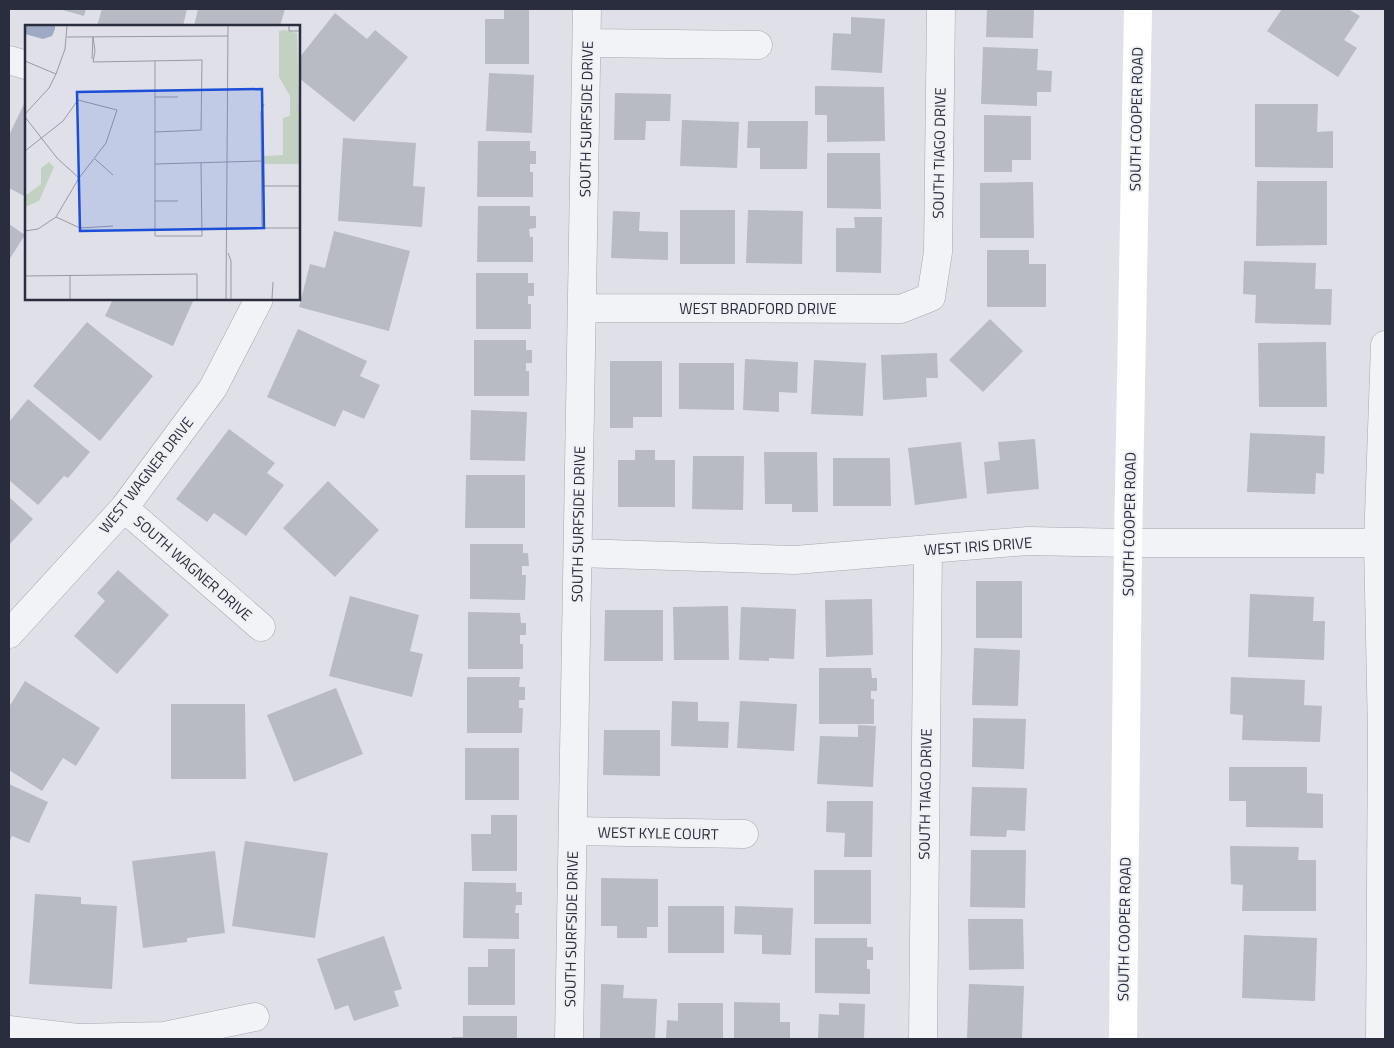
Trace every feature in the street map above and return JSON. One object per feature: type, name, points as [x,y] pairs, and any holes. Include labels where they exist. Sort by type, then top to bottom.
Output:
[{"type":"main road","name":"SOUTH COOPER ROAD","points":[[1123,1039],[1128,543],[1138,9]]},
{"type":"street","name":"SOUTH SURFSIDE DRIVE","points":[[570,1039],[588,9]]},
{"type":"street","name":"SOUTH TIAGO DRIVE","points":[[931,297],[938,252],[941,9]]},
{"type":"street","points":[[587,43],[758,45]]},
{"type":"street","points":[[9,60],[25,65]]},
{"type":"street","name":"WEST BRADFORD DRIVE","points":[[582,308],[900,309],[931,297]]},
{"type":"street","name":"WEST WAGNER DRIVE","points":[[9,634],[124,508],[212,388],[258,300]]},
{"type":"street","points":[[1380,1039],[1384,733],[1378,543],[1385,345]]},
{"type":"street","name":"SOUTH WAGNER DRIVE","points":[[124,508],[262,627]]},
{"type":"street","name":"WEST IRIS DRIVE","points":[[578,553],[795,560],[1028,541],[1378,543]]},
{"type":"street","name":"SOUTH TIAGO DRIVE","points":[[923,1039],[928,549]]},
{"type":"street","name":"WEST KYLE COURT","points":[[573,831],[744,834]]},
{"type":"street","points":[[9,1030],[78,1038],[164,1036],[255,1017]]},
{"type":"building","points":[[59,9],[86,9],[84,16]]},
{"type":"building","points":[[102,9],[187,9],[183,25],[97,25]]},
{"type":"building","points":[[198,9],[285,9],[280,25],[194,25]]},
{"type":"building","points":[[504,9],[529,9],[529,64],[485,64],[485,19],[504,19]]},
{"type":"building","points":[[987,9],[1034,9],[1033,38],[986,37]]},
{"type":"building","points":[[1282,9],[1348,9],[1360,16],[1344,40],[1357,48],[1338,77],[1267,31]]},
{"type":"building","points":[[335,13],[367,39],[375,30],[408,57],[354,122],[300,79],[300,57]]},
{"type":"building","points":[[851,17],[885,19],[882,73],[831,70],[833,33],[851,34]]},
{"type":"building","points":[[983,47],[1038,49],[1037,70],[1052,71],[1051,92],[1037,92],[1037,106],[981,104]]},
{"type":"building","points":[[489,73],[534,75],[532,133],[486,131]]},
{"type":"building","points":[[815,86],[884,87],[885,141],[827,142],[827,115],[815,115]]},
{"type":"building","points":[[615,93],[671,94],[670,121],[646,121],[645,140],[614,140]]},
{"type":"building","points":[[25,104],[25,196],[9,188],[9,135]]},
{"type":"building","points":[[1255,104],[1318,104],[1317,132],[1333,131],[1333,168],[1255,167]]},
{"type":"building","points":[[984,115],[1031,116],[1031,160],[1012,160],[1012,172],[984,172]]},
{"type":"building","points":[[682,120],[739,122],[737,168],[680,166]]},
{"type":"building","points":[[748,121],[808,121],[807,169],[760,169],[760,148],[747,148]]},
{"type":"building","points":[[343,138],[416,143],[413,186],[425,187],[422,227],[338,221]]},
{"type":"building","points":[[478,141],[530,141],[530,151],[536,151],[536,164],[530,164],[530,172],[533,172],[533,197],[477,197]]},
{"type":"building","points":[[827,153],[880,153],[881,209],[827,208]]},
{"type":"building","points":[[1257,181],[1327,181],[1327,245],[1256,246]]},
{"type":"building","points":[[1033,182],[1034,238],[980,238],[980,183]]},
{"type":"building","points":[[478,206],[530,206],[530,216],[536,216],[536,228],[529,229],[530,237],[533,237],[533,262],[477,262]]},
{"type":"building","points":[[680,210],[735,210],[735,264],[680,264]]},
{"type":"building","points":[[748,210],[803,211],[802,264],[746,263]]},
{"type":"building","points":[[613,211],[640,212],[639,231],[668,232],[668,260],[611,258]]},
{"type":"building","points":[[854,217],[882,217],[881,273],[836,272],[836,228],[855,228]]},
{"type":"building","points":[[9,224],[25,235],[9,260]]},
{"type":"building","points":[[334,231],[410,251],[389,331],[299,307],[310,264],[325,268]]},
{"type":"building","points":[[987,250],[1029,250],[1029,264],[1046,264],[1046,307],[987,307]]},
{"type":"building","points":[[1244,261],[1316,263],[1315,289],[1332,289],[1331,325],[1255,323],[1256,295],[1243,294]]},
{"type":"building","points":[[476,273],[528,273],[528,283],[534,283],[534,296],[528,296],[528,304],[531,304],[531,329],[476,329]]},
{"type":"building","points":[[113,300],[194,300],[173,346],[105,316]]},
{"type":"building","points":[[990,319],[1023,351],[983,392],[949,360]]},
{"type":"building","points":[[87,322],[153,376],[100,441],[33,386]]},
{"type":"building","points":[[298,329],[367,361],[360,376],[380,385],[364,419],[343,410],[335,427],[267,397]]},
{"type":"building","points":[[474,340],[526,340],[526,350],[532,350],[532,363],[526,363],[526,371],[529,371],[529,396],[474,396]]},
{"type":"building","points":[[1326,342],[1327,407],[1259,407],[1258,343]]},
{"type":"building","points":[[937,353],[938,378],[926,378],[927,397],[883,400],[881,355]]},
{"type":"building","points":[[745,359],[798,362],[797,393],[779,392],[779,412],[743,410]]},
{"type":"building","points":[[814,360],[866,363],[863,416],[811,414]]},
{"type":"building","points":[[610,361],[662,361],[662,417],[633,417],[633,428],[610,428]]},
{"type":"building","points":[[679,363],[734,363],[734,410],[679,409]]},
{"type":"building","points":[[28,399],[90,452],[68,478],[64,476],[38,505],[9,480],[9,422]]},
{"type":"building","points":[[471,410],[527,412],[525,461],[470,460]]},
{"type":"building","points":[[229,429],[275,463],[267,473],[284,485],[246,536],[214,513],[207,522],[176,499]]},
{"type":"building","points":[[1250,433],[1325,436],[1324,474],[1316,473],[1315,494],[1247,492]]},
{"type":"building","points":[[1035,439],[1039,489],[987,494],[984,462],[1000,460],[998,442]]},
{"type":"building","points":[[961,442],[967,498],[915,505],[908,448]]},
{"type":"building","points":[[635,450],[655,450],[655,460],[675,460],[675,507],[618,507],[618,460],[635,460]]},
{"type":"building","points":[[764,452],[817,452],[818,512],[792,512],[792,504],[765,504]]},
{"type":"building","points":[[693,456],[744,456],[743,510],[692,509]]},
{"type":"building","points":[[833,458],[890,458],[891,506],[833,506]]},
{"type":"building","points":[[466,475],[525,475],[525,528],[465,528]]},
{"type":"building","points":[[328,481],[379,530],[335,577],[283,528]]},
{"type":"building","points":[[9,497],[33,519],[9,545]]},
{"type":"building","points":[[470,544],[523,544],[523,553],[528,553],[529,566],[522,566],[522,575],[526,575],[525,600],[470,599]]},
{"type":"building","points":[[118,570],[169,615],[117,674],[74,636],[105,601],[97,593]]},
{"type":"building","points":[[976,581],[1022,581],[1022,638],[976,638]]},
{"type":"building","points":[[1250,594],[1314,597],[1313,621],[1325,621],[1324,660],[1248,657]]},
{"type":"building","points":[[350,596],[419,615],[410,651],[423,654],[412,697],[329,676]]},
{"type":"building","points":[[872,599],[873,655],[826,657],[825,600]]},
{"type":"building","points":[[728,606],[729,660],[674,660],[673,607]]},
{"type":"building","points":[[741,607],[796,609],[794,659],[769,658],[769,661],[739,660]]},
{"type":"building","points":[[605,610],[663,610],[663,661],[604,661]]},
{"type":"building","points":[[468,612],[520,613],[521,623],[526,623],[526,635],[520,635],[520,644],[523,644],[523,669],[468,669]]},
{"type":"building","points":[[974,648],[1020,650],[1018,706],[972,705]]},
{"type":"building","points":[[819,668],[871,668],[872,678],[877,678],[877,691],[871,691],[871,699],[874,699],[874,724],[819,724]]},
{"type":"building","points":[[467,677],[520,677],[519,687],[525,687],[525,700],[519,700],[519,708],[523,708],[522,733],[467,733]]},
{"type":"building","points":[[1231,677],[1305,680],[1304,705],[1322,706],[1320,742],[1242,740],[1243,715],[1230,714]]},
{"type":"building","points":[[25,681],[100,728],[76,766],[63,758],[42,791],[9,770],[9,707]]},
{"type":"building","points":[[336,688],[363,754],[294,782],[267,715]]},
{"type":"building","points":[[672,701],[698,702],[698,721],[729,722],[728,748],[671,746]]},
{"type":"building","points":[[740,701],[797,704],[794,751],[737,748]]},
{"type":"building","points":[[171,704],[245,704],[246,779],[171,779]]},
{"type":"building","points":[[973,718],[1026,719],[1024,769],[972,767]]},
{"type":"building","points":[[858,725],[876,726],[873,787],[817,784],[820,736],[858,737]]},
{"type":"building","points":[[604,730],[660,730],[660,776],[603,775]]},
{"type":"building","points":[[465,748],[519,748],[519,800],[465,800]]},
{"type":"building","points":[[1229,767],[1307,767],[1307,793],[1323,794],[1323,828],[1246,827],[1246,801],[1229,801]]},
{"type":"building","points":[[9,784],[48,802],[29,843],[12,836],[9,843]]},
{"type":"building","points":[[972,787],[1027,788],[1025,831],[1007,830],[1006,837],[970,836]]},
{"type":"building","points":[[827,801],[873,801],[872,857],[844,857],[845,833],[826,832]]},
{"type":"building","points":[[491,815],[517,815],[517,871],[472,871],[471,834],[491,834]]},
{"type":"building","points":[[245,841],[328,853],[315,938],[232,926]]},
{"type":"building","points":[[1230,846],[1299,847],[1298,860],[1316,860],[1316,911],[1242,911],[1243,885],[1231,884]]},
{"type":"building","points":[[971,850],[1026,850],[1025,908],[970,907]]},
{"type":"building","points":[[215,851],[225,933],[187,938],[187,942],[143,948],[132,861]]},
{"type":"building","points":[[814,870],[871,870],[871,924],[814,924]]},
{"type":"building","points":[[601,878],[658,879],[658,927],[647,927],[647,938],[617,938],[617,926],[601,926]]},
{"type":"building","points":[[464,882],[516,883],[516,892],[522,892],[522,905],[516,905],[515,913],[519,913],[519,939],[463,938]]},
{"type":"building","points":[[35,894],[81,897],[81,904],[117,906],[112,989],[29,984]]},
{"type":"building","points":[[668,906],[724,906],[724,953],[668,953]]},
{"type":"building","points":[[735,906],[793,908],[791,955],[762,954],[762,935],[734,934]]},
{"type":"building","points":[[968,919],[1023,919],[1024,969],[969,970]]},
{"type":"building","points":[[1244,935],[1317,938],[1315,1001],[1242,998]]},
{"type":"building","points":[[384,936],[402,989],[394,991],[399,1006],[354,1021],[348,1005],[335,1010],[317,959]]},
{"type":"building","points":[[815,938],[867,938],[867,947],[873,947],[873,960],[867,960],[867,969],[870,969],[870,994],[815,993]]},
{"type":"building","points":[[488,949],[515,949],[515,1005],[468,1005],[468,967],[488,967]]},
{"type":"building","points":[[601,984],[624,985],[623,998],[657,999],[655,1039],[600,1039]]},
{"type":"building","points":[[969,984],[1024,986],[1022,1039],[967,1039]]},
{"type":"building","points":[[734,1002],[780,1003],[780,1022],[790,1022],[790,1039],[734,1039]]},
{"type":"building","points":[[678,1003],[723,1003],[723,1039],[666,1039],[667,1020],[678,1021]]},
{"type":"building","points":[[839,1003],[865,1004],[864,1039],[818,1039],[819,1014],[839,1015]]},
{"type":"building","points":[[463,1016],[517,1016],[517,1039],[452,1039],[452,1037],[463,1037]]}]
